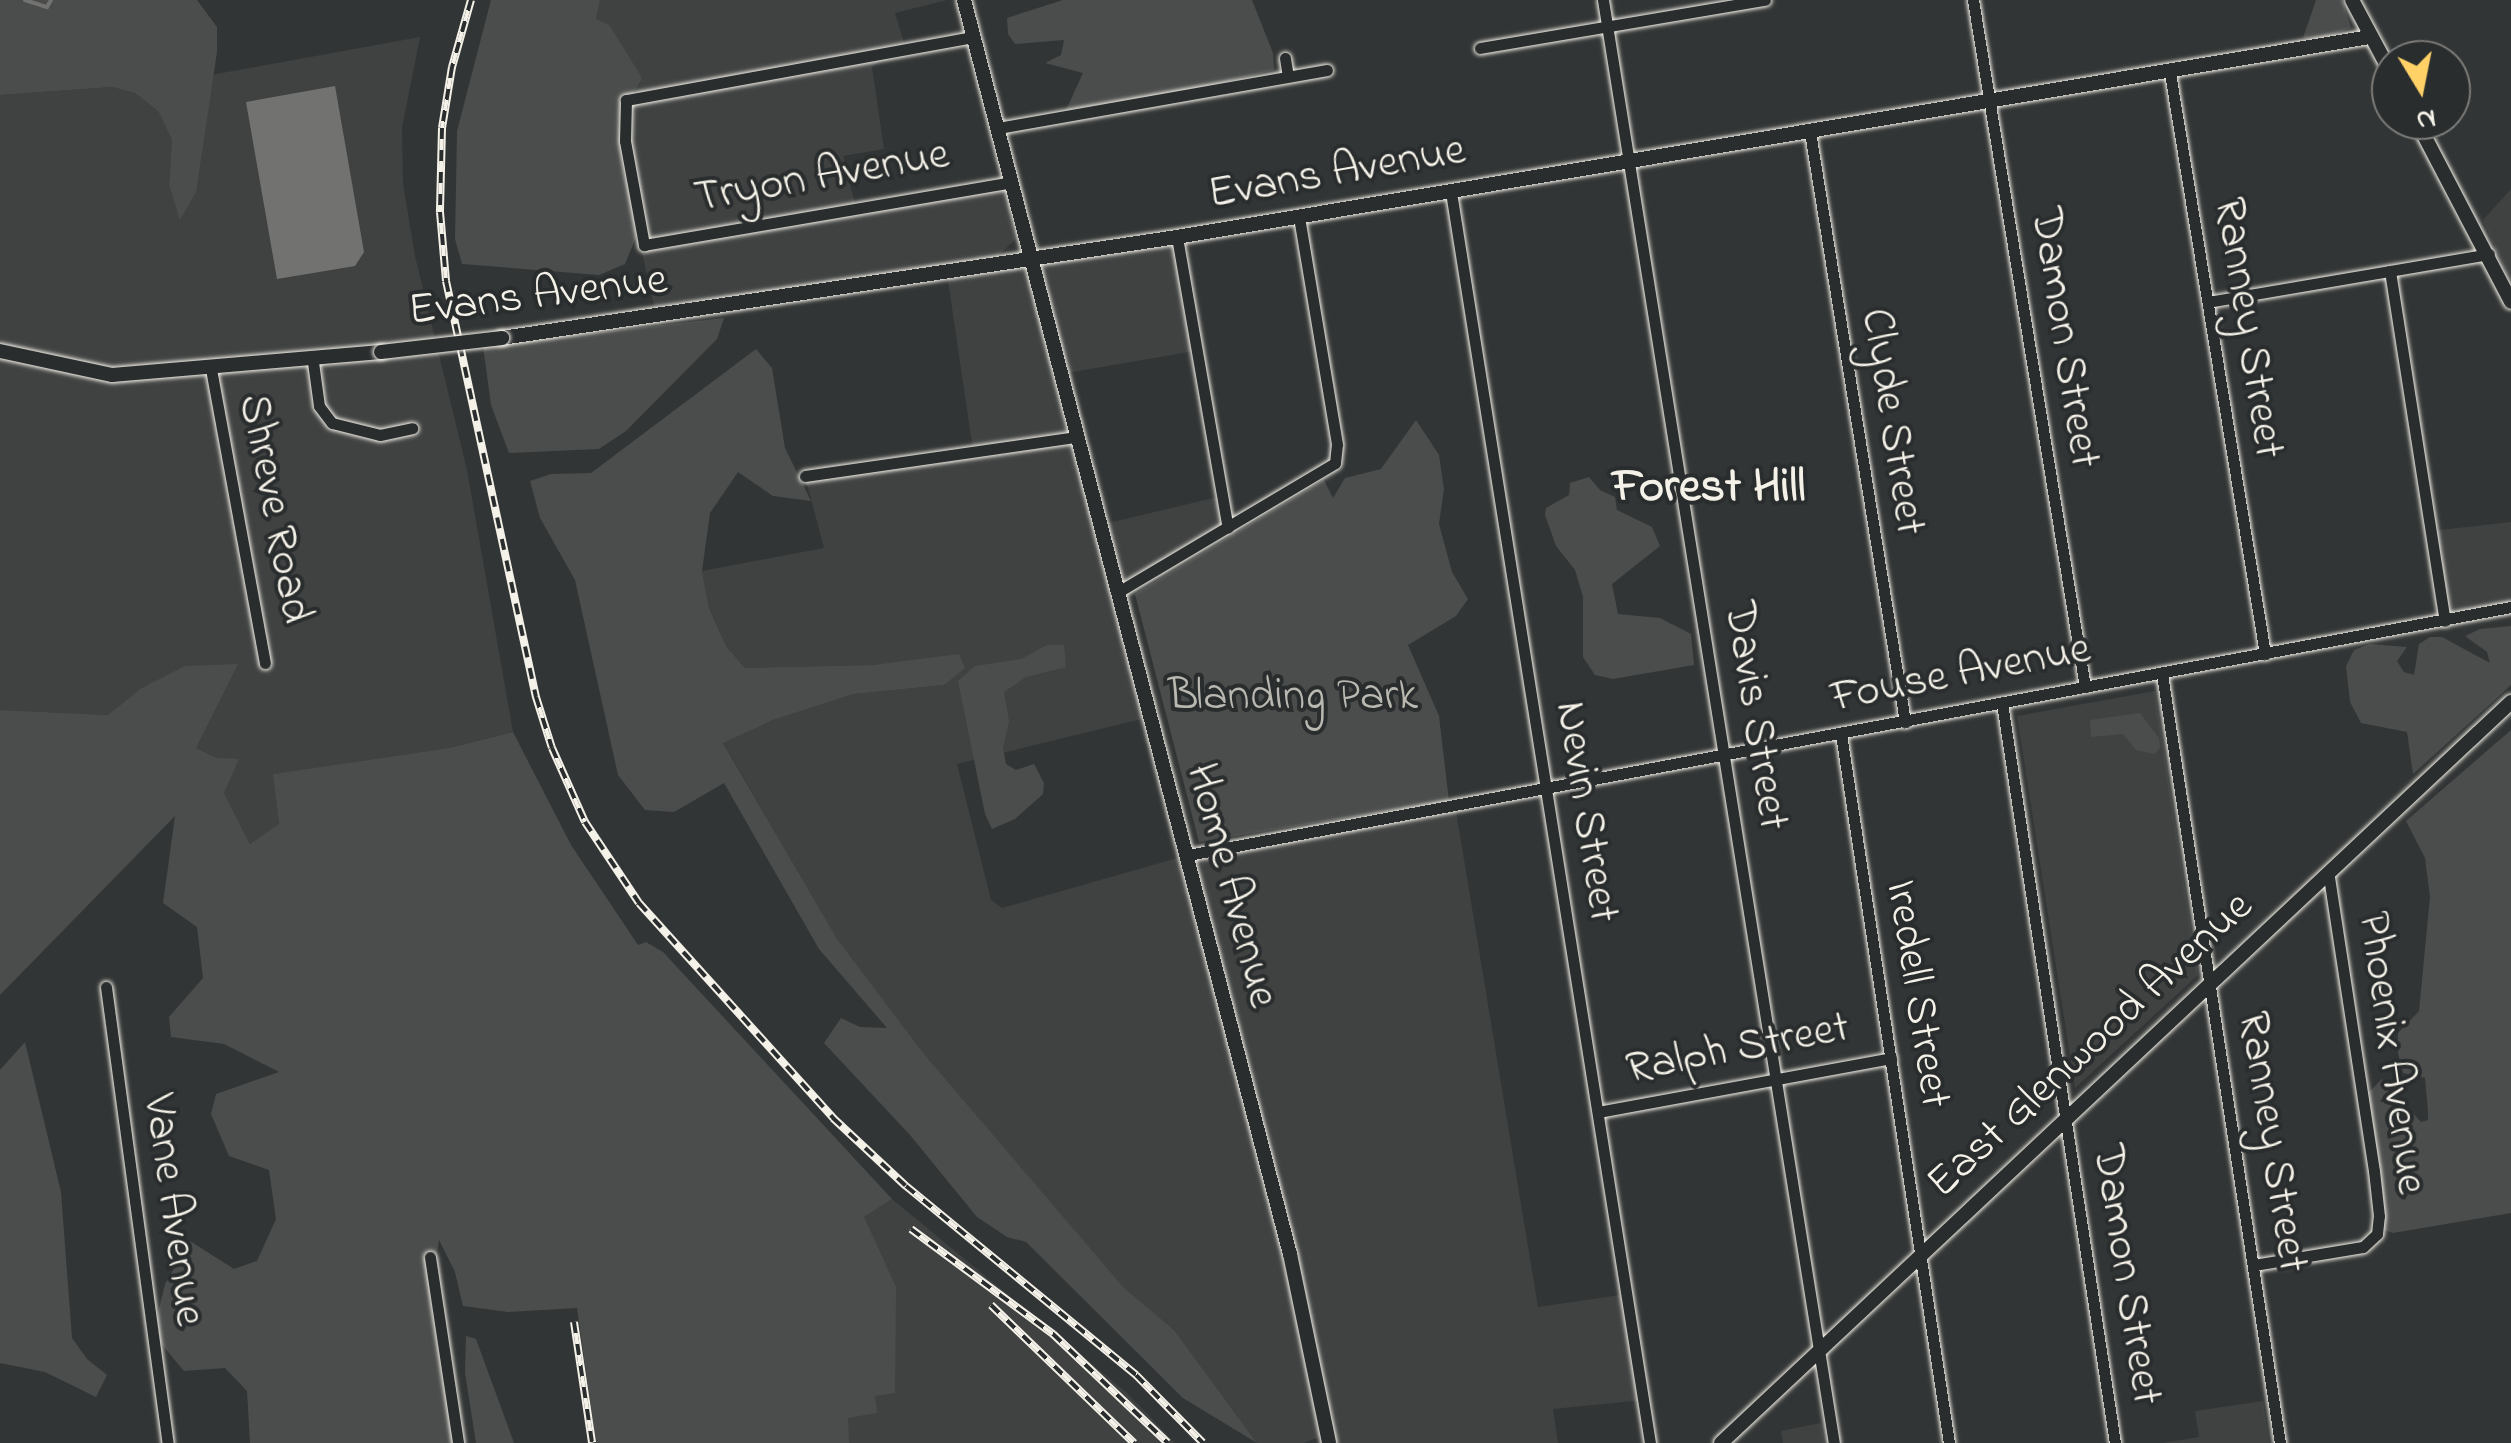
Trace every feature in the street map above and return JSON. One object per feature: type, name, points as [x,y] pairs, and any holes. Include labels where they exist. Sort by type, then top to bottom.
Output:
[{"type":"street","name":"Home Avenue","points":[[964,0],[1290,1254],[1329,1443]]},
{"type":"street","name":"Davis Street","points":[[1603,0],[1834,1443]]},
{"type":"street","points":[[1480,48],[1764,0]]},
{"type":"street","name":"Damon Street","points":[[1973,0],[2085,687]]},
{"type":"street","points":[[2352,0],[2372,40]]},
{"type":"street","name":"Tryon Avenue","points":[[973,37],[626,100],[625,141],[644,245],[1012,182]]},
{"type":"street","name":"Evans Avenue","points":[[0,351],[112,375],[313,362],[539,334],[1177,237],[2370,37]]},
{"type":"street","points":[[1285,58],[1288,76]]},
{"type":"street","points":[[998,128],[1327,70]]},
{"type":"street","name":"Ranney Street","points":[[2170,72],[2264,654]]},
{"type":"street","name":"Clyde Street","points":[[1810,132],[1905,722]]},
{"type":"street","points":[[2427,140],[2511,302]]},
{"type":"street","name":"Nevin Street","points":[[1450,192],[1650,1443]]},
{"type":"street","points":[[1118,592],[1326,470],[1338,453],[1298,216]]},
{"type":"street","points":[[1177,237],[1228,528]]},
{"type":"street","points":[[2208,302],[2489,254]]},
{"type":"street","points":[[2390,271],[2446,621]]},
{"type":"street","points":[[313,362],[319,406],[332,423],[380,435],[412,428]]},
{"type":"street","name":"Shreve Road","points":[[211,369],[265,662]]},
{"type":"street","points":[[805,476],[1076,437]]},
{"type":"street","name":"Fouse Avenue","points":[[1188,855],[2511,608]]},
{"type":"street","name":"Ranney Street","points":[[2162,674],[2280,1443]]},
{"type":"street","name":"East Glenwood Avenue","points":[[1721,1443],[2511,702]]},
{"type":"street","name":"Damon Street","points":[[2002,703],[2115,1443]]},
{"type":"street","name":"Iredell Street","points":[[1841,734],[1949,1443]]},
{"type":"street","name":"Phoenix Avenue","points":[[2254,1264],[2363,1246],[2377,1234],[2380,1216],[2328,872]]},
{"type":"street","name":"Vane Avenue","points":[[106,986],[168,1443]]},
{"type":"street","name":"Ralph Street","points":[[1598,1112],[1891,1058]]},
{"type":"street","points":[[430,1257],[458,1443]]},
{"type":"shaded area","points":[[600,0],[947,0],[895,13],[904,43],[872,67],[884,149],[843,156],[857,212],[1006,186],[1015,240],[990,263],[654,306],[624,173],[618,122],[624,107],[644,103],[635,88],[642,78],[596,19]]},
{"type":"shaded area","points":[[420,37],[402,127],[403,184],[415,256],[467,470],[513,732],[449,748],[274,774],[279,825],[250,844],[224,793],[217,758],[196,748],[237,664],[140,689],[108,715],[0,710],[0,95],[112,87],[135,93],[158,111],[172,140],[169,184],[201,139],[211,75]]},
{"type":"shaded area","points":[[335,86],[364,252],[355,266],[277,279],[246,102]]},
{"type":"shaded area","points":[[2511,189],[2511,283],[2483,220]]},
{"type":"shaded area","points":[[1177,237],[1195,351],[1061,374],[1100,525],[1222,496],[1228,528],[1118,592],[1154,716],[957,764],[991,900],[1002,908],[1188,855],[1455,805],[1538,1307],[1627,1294],[1644,1400],[1553,1409],[1558,1443],[1329,1443],[1327,1434],[1304,1443],[1257,1443],[1174,1330],[1124,1289],[924,1054],[837,940],[723,742],[773,720],[854,694],[944,685],[959,655],[872,665],[745,668],[726,646],[709,608],[702,571],[824,548],[805,476],[973,450],[947,274]]},
{"type":"shaded area","points":[[2511,522],[2511,607],[2445,621],[2431,531]]},
{"type":"shaded area","points":[[2155,691],[2198,975],[2075,1088],[2017,716]]},
{"type":"shaded area","points":[[892,1199],[1127,1393],[1175,1443],[640,1443],[813,1249]]},
{"type":"shaded area","points":[[2263,1401],[2269,1443],[2162,1443],[2199,1437],[2195,1411]]},
{"type":"shaded area","points":[[1821,1423],[1824,1443],[1783,1443],[1781,1431]]},
{"type":"green space","points":[[0,0],[197,0],[217,27],[217,52],[196,192],[180,220],[169,184],[172,140],[158,111],[135,93],[112,87],[0,95]]},
{"type":"green space","points":[[491,0],[600,0],[596,19],[610,26],[642,78],[618,122],[624,173],[639,230],[625,264],[599,275],[462,264],[455,239],[457,131]]},
{"type":"green space","points":[[1063,0],[1252,0],[1273,53],[1274,70],[1195,89],[1066,110],[1083,73],[1045,63],[1061,55],[1064,40],[1015,44],[1008,34],[1007,18]]},
{"type":"green space","points":[[2316,0],[2342,0],[2351,28],[2318,40],[2303,38]]},
{"type":"green space","points":[[724,318],[717,339],[626,431],[599,449],[509,453],[491,405],[483,346]]},
{"type":"green space","points":[[756,349],[772,368],[785,448],[811,501],[773,496],[738,472],[710,513],[702,571],[709,608],[726,646],[745,668],[872,665],[959,654],[965,668],[944,685],[854,694],[773,720],[723,743],[837,939],[924,1054],[1124,1288],[1174,1330],[1257,1443],[1183,1398],[1026,1242],[1007,1237],[977,1217],[910,1135],[824,1043],[841,1018],[860,1027],[887,1028],[819,949],[724,783],[674,812],[645,810],[618,775],[575,580],[540,518],[530,481],[551,474],[591,473]]},
{"type":"green space","name":"Blanding Park","points":[[1416,420],[1439,455],[1444,489],[1439,524],[1452,572],[1468,599],[1456,616],[1408,645],[1439,716],[1449,801],[1199,842],[1135,594],[1324,480],[1333,498],[1345,478],[1381,469]]},
{"type":"green space","points":[[1589,477],[1600,490],[1615,497],[1617,510],[1652,527],[1660,546],[1612,584],[1618,614],[1660,618],[1691,634],[1694,665],[1613,679],[1595,675],[1583,657],[1583,597],[1575,570],[1556,546],[1545,515],[1546,508],[1569,495],[1570,483]]},
{"type":"green space","points":[[2511,626],[2511,685],[2413,774],[2407,732],[2361,723],[2350,702],[2346,666],[2354,650],[2370,644],[2407,647],[2397,661],[2404,672],[2414,675],[2419,644],[2430,637],[2442,637],[2490,663],[2487,652],[2465,636],[2480,629]]},
{"type":"green space","points":[[1047,645],[1064,645],[1066,667],[1026,677],[1004,692],[1009,721],[1003,748],[1006,764],[1016,770],[1034,764],[1044,783],[1043,794],[1015,819],[992,829],[985,814],[958,681],[975,666],[1021,659]]},
{"type":"green space","points":[[238,664],[196,748],[217,758],[239,759],[224,793],[250,844],[279,824],[273,774],[449,748],[513,732],[571,845],[638,945],[646,942],[663,952],[892,1199],[864,1217],[896,1287],[895,1393],[875,1396],[877,1413],[848,1418],[849,1443],[596,1443],[577,1308],[508,1312],[463,1306],[455,1272],[439,1240],[430,1298],[453,1443],[250,1443],[247,1391],[225,1368],[184,1371],[153,1334],[165,1284],[190,1241],[234,1269],[257,1261],[276,1219],[269,1170],[229,1156],[211,1114],[216,1094],[279,1072],[224,1044],[171,1037],[169,1017],[203,978],[197,927],[163,903],[175,816],[0,995],[0,710],[108,715],[140,689],[185,666]]},
{"type":"green space","points":[[2140,713],[2159,738],[2160,748],[2154,754],[2136,750],[2123,734],[2091,737],[2090,720]]},
{"type":"green space","points":[[2511,730],[2511,1213],[2393,1233],[2381,1229],[2367,1094],[2382,1079],[2421,1122],[2428,1120],[2425,1078],[2403,1073],[2398,1053],[2398,1033],[2419,1011],[2430,897],[2425,858],[2406,821]]},
{"type":"green space","points":[[25,1042],[61,1192],[72,1338],[87,1359],[107,1375],[96,1397],[45,1372],[0,1363],[0,1070]]},
{"type":"green space","points":[[466,1336],[476,1339],[514,1443],[476,1443],[465,1373]]},
{"type":"waterway","points":[[25,0],[47,7],[51,0]]},
{"type":"railway","points":[[471,0],[452,67],[442,128],[440,212],[446,281],[536,697],[552,748],[585,822],[639,903],[833,1118],[906,1186],[1136,1375],[1203,1443]]},
{"type":"railway","points":[[911,1229],[1053,1334],[1168,1443]]},
{"type":"railway","points":[[991,1305],[1134,1443]]},
{"type":"railway","points":[[574,1322],[592,1443]]},
{"type":"district","name":"Forest Hill","points":[[1709,489]]}]
